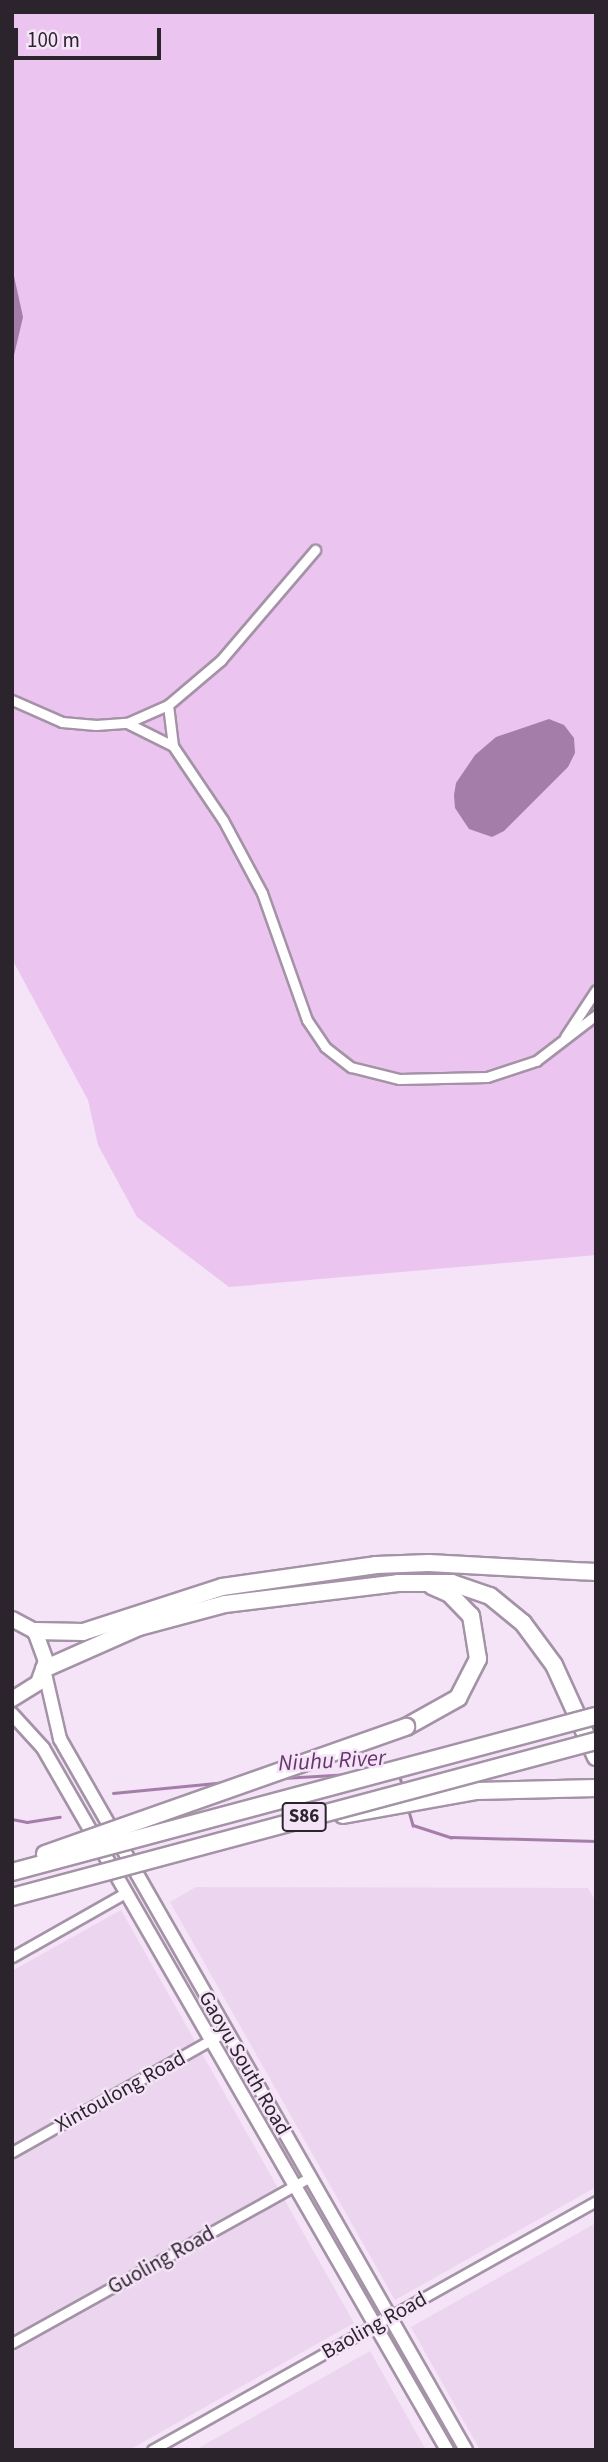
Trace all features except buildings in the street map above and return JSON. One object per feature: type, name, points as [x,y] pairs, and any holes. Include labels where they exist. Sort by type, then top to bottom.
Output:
[{"type":"highway","points":[[35,1631],[83,1632],[174,1600],[260,1579],[402,1563],[596,1572]]},
{"type":"highway","points":[[541,1569],[596,1584]]},
{"type":"highway","points":[[44,1669],[106,1639],[193,1611],[248,1601],[420,1583],[472,1589],[523,1623],[554,1665],[596,1757]]},
{"type":"highway","points":[[12,1865],[405,1727],[458,1698],[478,1659],[477,1630],[467,1610],[450,1594],[420,1583]]},
{"type":"highway","name":"S86","points":[[12,1872],[596,1716]]},
{"type":"highway","name":"S86","points":[[12,1897],[247,1832],[596,1741]]},
{"type":"highway","points":[[247,1832],[477,1791],[596,1788]]},
{"type":"main road","points":[[12,1699],[32,1689],[44,1669],[45,1653],[35,1631],[13,1618]]},
{"type":"street","points":[[12,700],[62,722],[127,723],[167,705],[222,660],[315,550]]},
{"type":"street","points":[[167,705],[173,746],[247,860],[307,1020],[337,1058],[382,1077],[461,1079],[512,1071],[558,1047],[596,1015]]},
{"type":"street","points":[[127,723],[173,746]]},
{"type":"street","points":[[558,1047],[596,990]]},
{"type":"street","name":"Gaoyu South Road","points":[[44,1669],[60,1739],[466,2450]]},
{"type":"street","name":"Gaoyu South Road","points":[[12,1714],[43,1748],[447,2450]]},
{"type":"street","points":[[12,1956],[125,1893]]},
{"type":"street","name":"Xintoulong Road","points":[[12,2151],[227,2031]]},
{"type":"street","name":"Guoling Road","points":[[12,2343],[310,2176]]},
{"type":"street","name":"Baoling Road","points":[[152,2450],[596,2201]]},
{"type":"shaded area","points":[[12,12],[596,12],[596,1255],[229,1287],[137,1217],[98,1145],[88,1100],[12,959]]},
{"type":"shaded area","points":[[12,267],[23,317],[12,364]]},
{"type":"shaded area","points":[[549,719],[564,725],[574,738],[575,753],[568,767],[504,831],[492,837],[469,829],[455,808],[454,795],[456,783],[475,755],[496,737]]},
{"type":"shaded area","points":[[196,1887],[588,1888],[596,1902],[596,2187],[395,2300],[170,1902]]},
{"type":"shaded area","points":[[121,1910],[354,2323],[129,2450],[12,2450],[12,1971]]},
{"type":"shaded area","points":[[596,2223],[596,2450],[480,2450],[411,2327]]},
{"type":"shaded area","points":[[370,2351],[426,2450],[195,2450]]},
{"type":"waterway","name":"Niuhu River","points":[[283,1778],[350,1774]]},
{"type":"waterway","name":"Niuhu River","points":[[399,1774],[403,1787]]},
{"type":"waterway","name":"Niuhu River","points":[[113,1793],[228,1782]]},
{"type":"waterway","name":"Niuhu River","points":[[409,1811],[413,1825],[451,1837],[596,1841]]},
{"type":"waterway","name":"Niuhu River","points":[[12,1819],[27,1822],[60,1817]]}]
